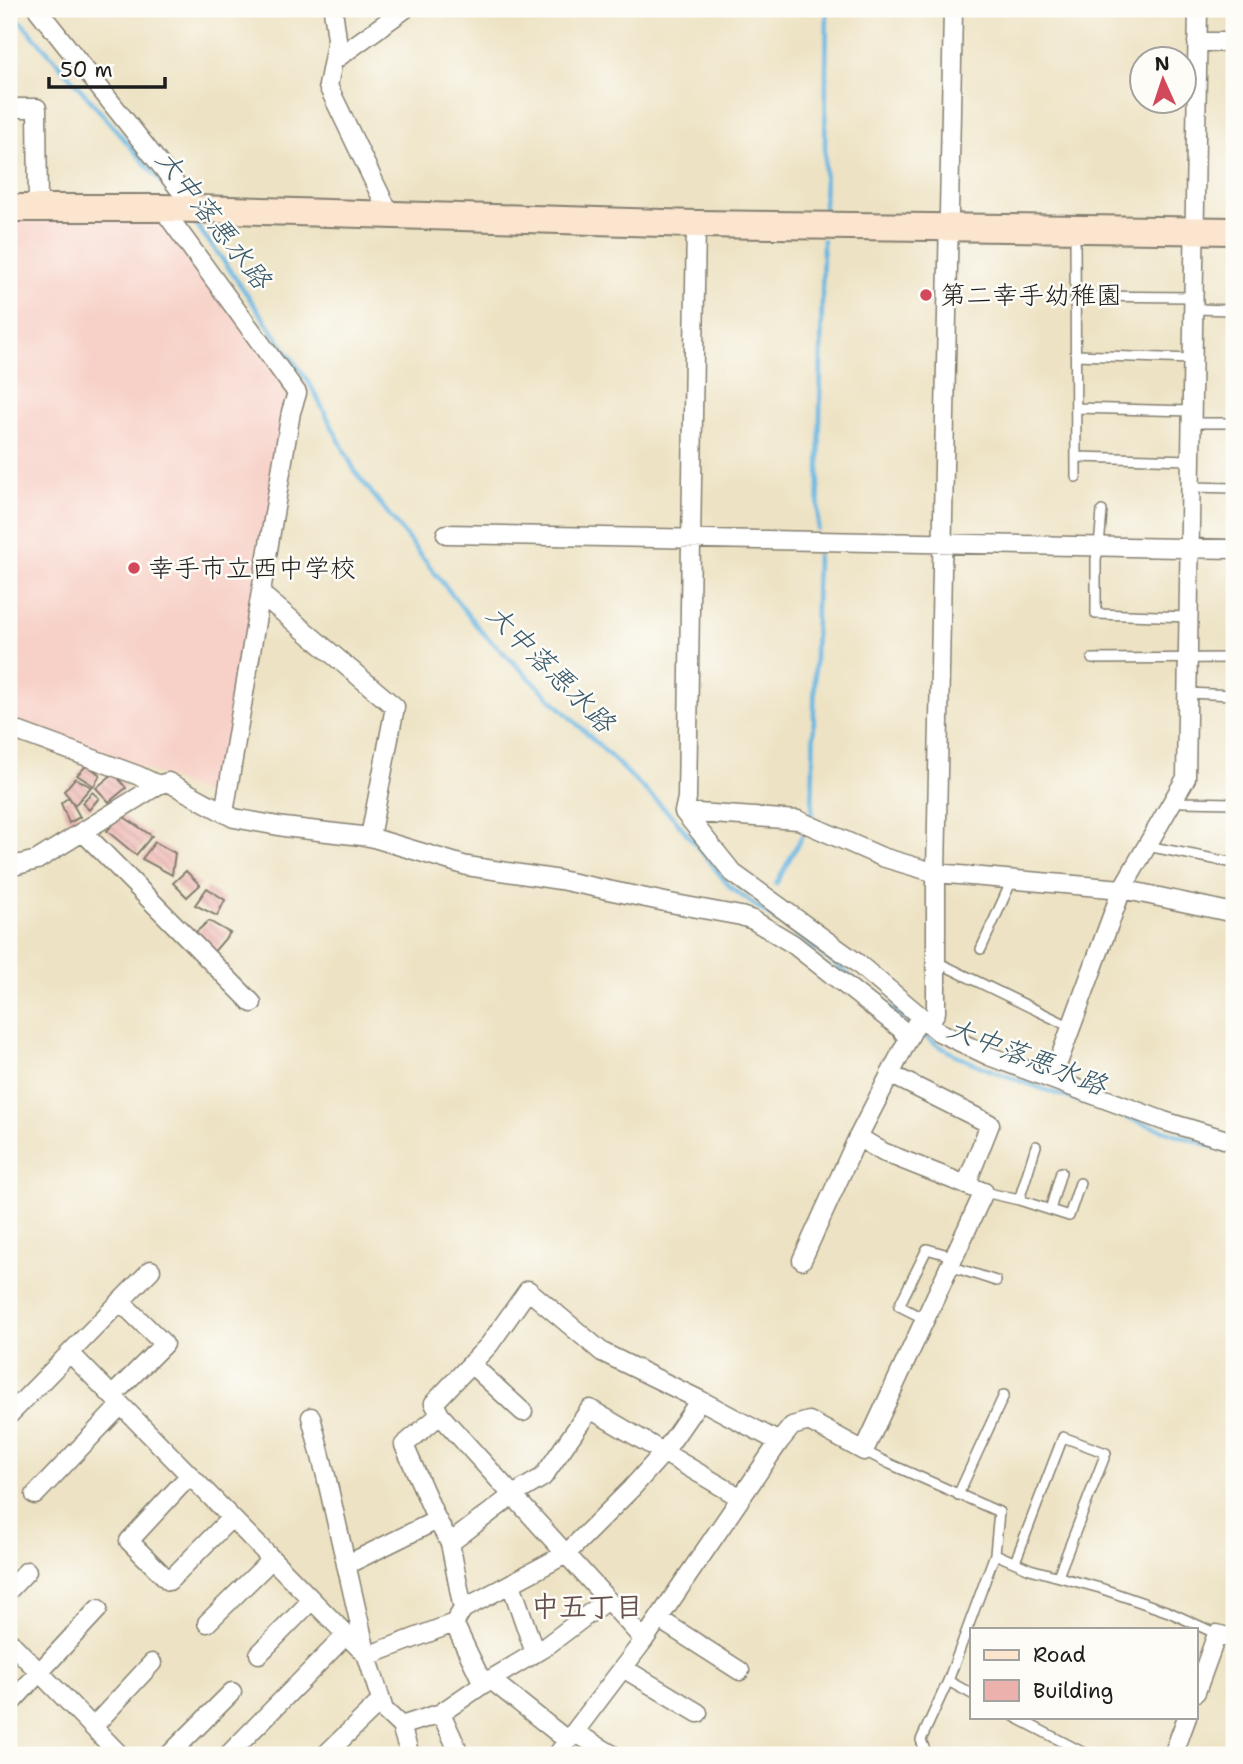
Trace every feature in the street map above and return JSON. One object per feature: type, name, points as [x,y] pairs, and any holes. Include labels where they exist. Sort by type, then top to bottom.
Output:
[{"type":"street","points":[[38,9],[177,209],[297,393],[291,412],[224,813]]},
{"type":"street","points":[[333,9],[337,39],[328,86],[390,215]]},
{"type":"street","points":[[333,61],[405,9]]},
{"type":"street","points":[[802,1260],[890,1074],[917,1027],[936,1012],[936,873],[953,9]]},
{"type":"street","points":[[1052,1079],[1122,889],[1186,778],[1198,9]]},
{"type":"street","points":[[1198,42],[1234,42]]},
{"type":"street","points":[[9,108],[37,108],[38,208]]},
{"type":"street","points":[[9,208],[177,209],[696,224],[1234,231]]},
{"type":"street","points":[[684,812],[687,798],[696,224]]},
{"type":"street","points":[[446,534],[1234,549]]},
{"type":"street","points":[[261,594],[395,707],[370,837]]},
{"type":"street","points":[[9,728],[137,775],[158,786]]},
{"type":"street","points":[[9,867],[37,860],[168,782],[234,818],[370,837],[467,866],[560,880],[753,920],[793,944],[900,1028],[917,1027],[939,1032],[989,1056],[1164,1121],[1234,1142]]},
{"type":"street","points":[[684,812],[798,820],[882,857],[936,873],[1122,889],[1234,913]]},
{"type":"street","points":[[684,812],[733,873],[856,962],[917,1027]]},
{"type":"street","points":[[83,832],[251,1003]]},
{"type":"street","points":[[890,1074],[990,1124],[966,1185]]},
{"type":"street","points":[[567,1743],[659,1619],[792,1426],[808,1422],[864,1451],[984,1192],[883,1152],[858,1137]]},
{"type":"street","points":[[9,1415],[151,1270]]},
{"type":"street","points":[[644,1640],[440,1415],[435,1403],[489,1345],[528,1290],[602,1352],[700,1399],[779,1442]]},
{"type":"street","points":[[35,1495],[164,1344],[121,1302]]},
{"type":"street","points":[[70,1353],[367,1656]]},
{"type":"street","points":[[471,1364],[523,1412]]},
{"type":"street","points":[[367,1656],[458,1616],[566,1555],[664,1451],[700,1399]]},
{"type":"street","points":[[450,1543],[513,1495],[543,1477],[590,1409],[741,1498]]},
{"type":"street","points":[[440,1415],[404,1445],[450,1543],[458,1616],[486,1682],[567,1743],[613,1755]]},
{"type":"street","points":[[311,1417],[367,1656],[384,1710],[401,1726],[410,1755]]},
{"type":"street","points":[[190,1475],[129,1542],[169,1581],[231,1518]]},
{"type":"street","points":[[346,1565],[437,1520]]},
{"type":"street","points":[[207,1623],[272,1559]]},
{"type":"street","points":[[9,1590],[27,1571]]},
{"type":"street","points":[[511,1584],[534,1653]]},
{"type":"street","points":[[259,1654],[312,1600]]},
{"type":"street","points":[[401,1726],[441,1713],[545,1647],[607,1600]]},
{"type":"street","points":[[9,1705],[98,1609]]},
{"type":"street","points":[[659,1619],[740,1671]]},
{"type":"street","points":[[228,1755],[346,1635]]},
{"type":"street","points":[[1198,1688],[1226,1637]]},
{"type":"street","points":[[9,1641],[120,1755]]},
{"type":"street","points":[[93,1727],[152,1663]]},
{"type":"street","points":[[623,1668],[698,1713]]},
{"type":"street","points":[[169,1755],[232,1692]]},
{"type":"street","points":[[325,1755],[381,1701]]},
{"type":"street","points":[[441,1713],[460,1755]]},
{"type":"street","points":[[1173,1755],[1187,1718]]},
{"type":"lane","points":[[1076,229],[1076,477]]},
{"type":"lane","points":[[1076,296],[1193,303],[1234,310]]},
{"type":"lane","points":[[1076,355],[1192,359]]},
{"type":"lane","points":[[1076,408],[1234,423]]},
{"type":"lane","points":[[1076,457],[1191,460]]},
{"type":"lane","points":[[1190,487],[1234,488]]},
{"type":"lane","points":[[1102,512],[1096,559],[1096,614],[1189,617]]},
{"type":"lane","points":[[1092,659],[1234,658]]},
{"type":"lane","points":[[1187,693],[1234,695]]},
{"type":"lane","points":[[1173,800],[1234,803]]},
{"type":"lane","points":[[1147,846],[1234,863]]},
{"type":"lane","points":[[981,949],[1012,880]]},
{"type":"lane","points":[[935,961],[1071,1027]]},
{"type":"lane","points":[[1019,1200],[1036,1146]]},
{"type":"lane","points":[[1049,1210],[1061,1172]]},
{"type":"lane","points":[[984,1192],[1069,1216],[1080,1184]]},
{"type":"lane","points":[[925,1319],[899,1306],[927,1249],[996,1281]]},
{"type":"lane","points":[[958,1495],[1004,1395]]},
{"type":"lane","points":[[1015,1562],[1063,1437],[1106,1453],[1058,1576]]},
{"type":"lane","points":[[864,1451],[999,1512],[995,1554],[948,1681],[921,1740],[927,1755]]},
{"type":"lane","points":[[995,1554],[1030,1569],[1100,1588],[1169,1612],[1226,1637]]},
{"type":"lane","points":[[948,1681],[970,1692]]},
{"type":"lane","points":[[1017,1718],[1088,1755]]},
{"type":"shaded area","name":"幸手市立西中学校","points":[[162,218],[288,388],[222,802],[166,777],[9,719],[9,220]]},
{"type":"building","points":[[87,765],[100,775],[94,786],[77,775]]},
{"type":"building","points":[[114,773],[126,788],[109,802],[96,788]]},
{"type":"building","points":[[75,778],[91,787],[75,805],[64,791]]},
{"type":"building","points":[[92,792],[99,798],[89,810],[82,803]]},
{"type":"building","points":[[69,797],[80,817],[69,823],[61,803]]},
{"type":"building","points":[[121,815],[152,836],[136,855],[107,831]]},
{"type":"building","points":[[155,842],[175,853],[172,875],[142,859]]},
{"type":"building","points":[[186,871],[200,885],[187,897],[173,883]]},
{"type":"building","points":[[207,888],[225,900],[217,916],[195,905]]},
{"type":"building","points":[[209,921],[230,933],[212,954],[196,932]]},
{"type":"waterway","name":"大中落悪水路","points":[[9,9],[175,198]]},
{"type":"waterway","points":[[824,215],[827,9]]},
{"type":"waterway","name":"大中落悪水路","points":[[191,218],[311,386],[356,473],[480,630],[674,818],[731,888],[804,940],[911,1024]]},
{"type":"waterway","points":[[818,529],[823,240]]},
{"type":"waterway","points":[[812,816],[817,555]]},
{"type":"waterway","points":[[776,884],[802,836]]},
{"type":"waterway","name":"大中落悪水路","points":[[917,1030],[957,1056],[987,1068],[1234,1154]]},
{"type":"place","name":"第二幸手幼稚園","points":[[926,295]]},
{"type":"place","name":"幸手市立西中学校","points":[[134,568]]},
{"type":"district","name":"中五丁目","points":[[587,1606]]}]
